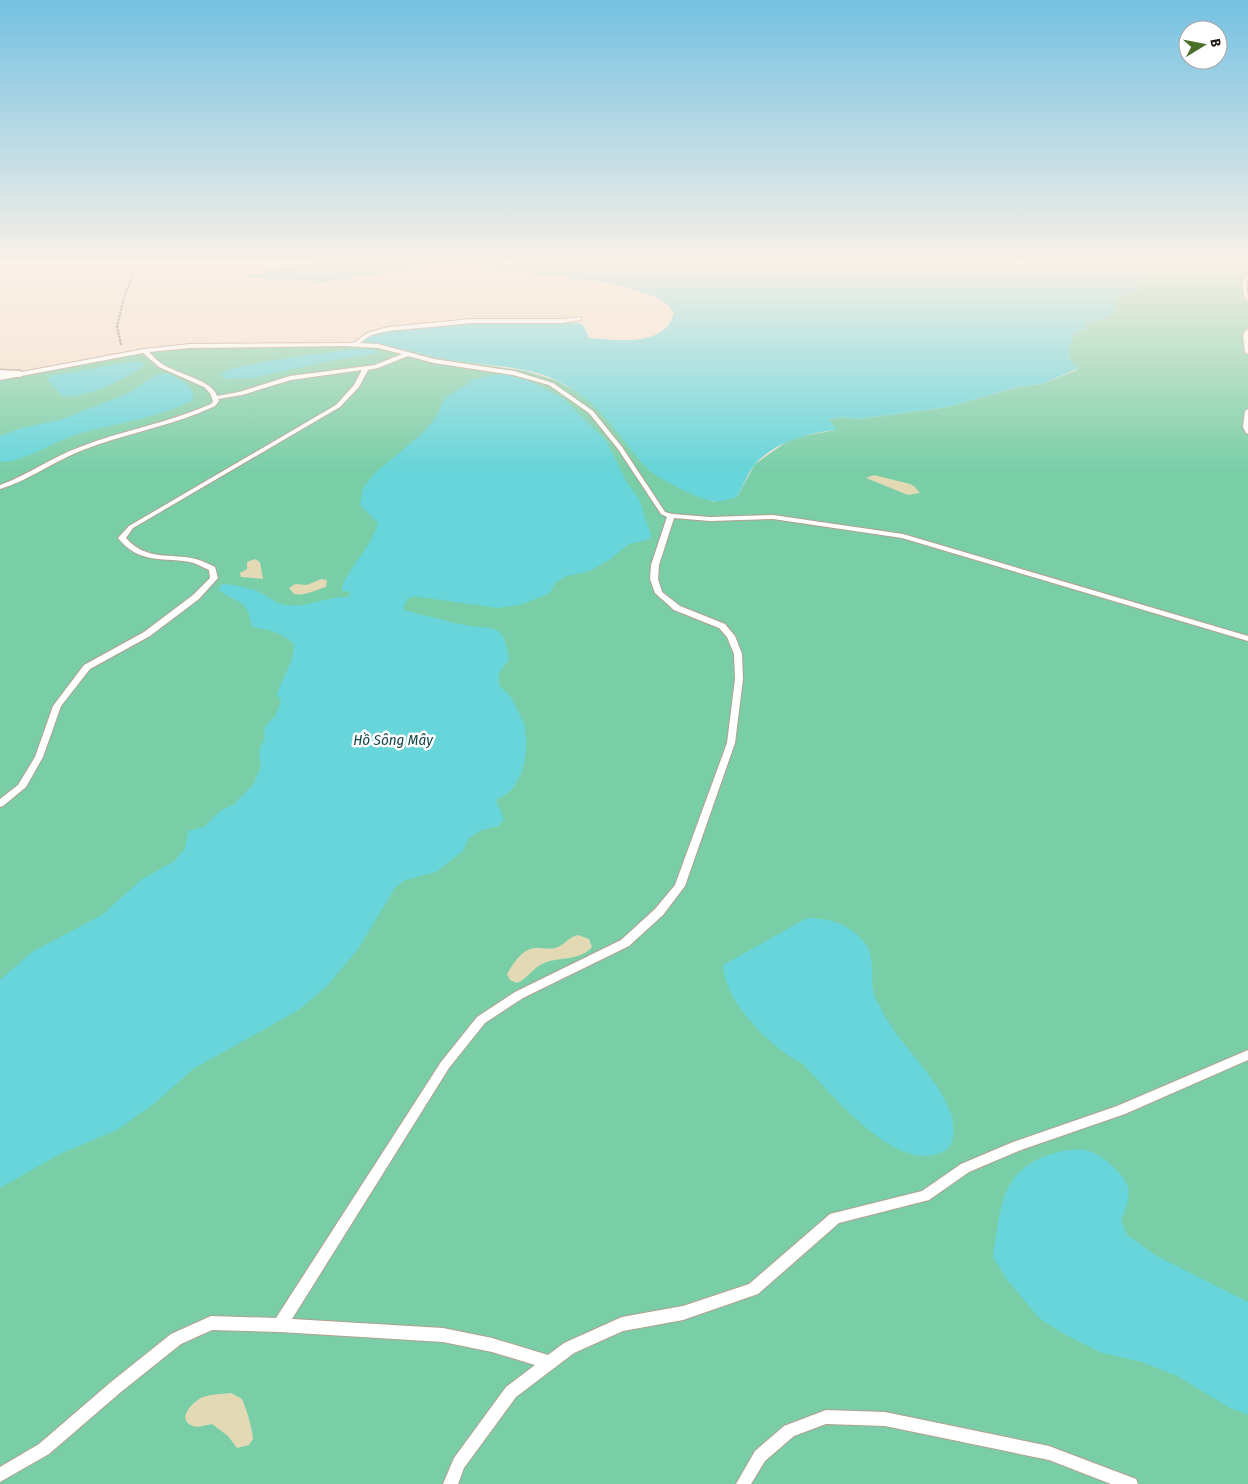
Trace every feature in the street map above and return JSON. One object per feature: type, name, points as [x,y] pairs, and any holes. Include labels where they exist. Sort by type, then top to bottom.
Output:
[{"type":"street","points":[[0,373],[20,374]]},
{"type":"lane","points":[[356,344],[369,334],[383,330]]},
{"type":"lane","points":[[1248,331],[1246,335],[1248,352]]},
{"type":"lane","points":[[0,378],[144,351],[204,346],[356,344],[378,346],[460,366],[514,373],[551,384],[591,412],[605,428],[655,503],[663,513],[671,516],[710,519],[773,517],[903,536],[1248,639]]},
{"type":"lane","points":[[0,487],[18,481],[79,449],[198,412],[213,405],[215,398],[213,392],[206,386],[161,366],[144,351]]},
{"type":"lane","points":[[215,398],[240,394],[290,378],[364,370],[383,365],[407,354]]},
{"type":"lane","points":[[0,804],[21,787],[39,757],[56,706],[87,667],[147,634],[196,597],[214,578],[212,569],[196,562],[155,557],[128,546],[122,538],[131,527],[338,406],[357,386],[364,370]]},
{"type":"lane","points":[[1248,411],[1246,427],[1248,432]]},
{"type":"lane","points":[[280,1325],[445,1065],[481,1020],[519,995],[625,943],[659,912],[680,886],[731,743],[739,679],[738,654],[731,636],[722,626],[677,608],[659,593],[654,579],[655,565],[671,516]]},
{"type":"lane","points":[[450,1484],[459,1463],[511,1392],[570,1348],[622,1324],[682,1313],[753,1289],[835,1218],[925,1196],[965,1168],[1017,1146],[1121,1110],[1248,1055]]},
{"type":"lane","points":[[0,1475],[44,1449],[116,1387],[176,1339],[211,1323],[280,1325],[443,1335],[492,1345],[550,1363]]},
{"type":"lane","points":[[743,1484],[760,1456],[789,1431],[826,1417],[885,1418],[1049,1453],[1131,1484]]},
{"type":"path","points":[[118,330],[122,355]]},
{"type":"green space","points":[[1082,330],[1248,330],[1248,1484],[0,1484],[0,380],[144,353],[190,348],[355,346],[360,343],[390,346],[445,359],[526,371],[557,381],[585,396],[614,424],[648,469],[680,488],[713,502],[737,497],[755,464],[792,438],[836,430],[829,420],[839,417],[859,419],[948,407],[1018,387],[1042,384],[1077,370],[1068,356],[1074,332]]},
{"type":"sand","points":[[874,475],[910,484],[920,493],[908,495],[866,478]]},
{"type":"sand","points":[[255,559],[260,562],[263,579],[241,577],[240,573],[247,569],[247,562]]},
{"type":"sand","points":[[321,579],[327,580],[326,587],[303,594],[294,594],[289,588],[295,584],[307,585]]},
{"type":"sand","points":[[578,935],[589,939],[592,947],[587,952],[575,957],[542,964],[517,983],[510,980],[507,974],[518,958],[526,951],[535,948],[555,948]]},
{"type":"sand","points":[[231,1393],[242,1399],[252,1429],[253,1439],[249,1445],[237,1448],[228,1436],[212,1424],[195,1427],[186,1420],[186,1415],[191,1406],[199,1399],[210,1395]]},
{"type":"water","points":[[397,330],[585,330],[589,338],[613,340],[651,337],[663,330],[1083,330],[1074,333],[1068,356],[1077,369],[1042,384],[1018,387],[948,407],[859,419],[839,417],[829,420],[837,430],[815,433],[794,439],[774,449],[756,463],[737,497],[717,502],[687,492],[652,472],[598,410],[574,390],[558,381],[518,369],[446,359],[393,347],[360,343],[379,332]]},
{"type":"water","points":[[373,349],[378,353],[324,362],[253,378],[225,379],[221,375],[242,366],[263,362]]},
{"type":"water","points":[[136,361],[143,363],[144,366],[116,382],[84,394],[62,396],[48,380],[49,377],[55,375]]},
{"type":"water","points":[[167,373],[181,380],[189,387],[192,391],[193,400],[165,412],[66,438],[19,459],[0,462],[0,436],[22,428],[63,419],[129,393],[156,375]]},
{"type":"water","name":"Hồ Sông Mây","points":[[504,374],[528,380],[564,399],[606,440],[626,481],[639,499],[651,535],[650,539],[629,544],[609,560],[590,571],[567,576],[556,582],[550,593],[523,604],[498,608],[413,596],[407,600],[403,608],[406,611],[460,624],[493,629],[498,631],[504,638],[509,659],[499,673],[499,685],[511,697],[524,723],[526,749],[523,766],[517,782],[509,792],[496,800],[504,819],[499,826],[482,830],[469,838],[463,851],[436,872],[405,880],[395,888],[358,949],[327,986],[297,1011],[193,1069],[155,1103],[117,1130],[60,1154],[0,1188],[0,980],[32,952],[102,915],[142,879],[173,862],[185,849],[188,831],[204,827],[220,811],[234,804],[253,785],[261,767],[259,752],[264,739],[265,726],[275,716],[281,702],[277,694],[290,663],[294,644],[274,632],[252,627],[250,617],[244,606],[218,589],[223,584],[245,587],[286,605],[302,605],[332,598],[348,597],[350,592],[343,591],[342,587],[370,541],[378,523],[360,505],[363,488],[375,473],[423,433],[436,417],[445,398],[469,383],[470,380]]},
{"type":"water","points":[[807,918],[824,919],[845,926],[858,936],[867,947],[872,965],[872,983],[879,1006],[889,1024],[936,1084],[950,1111],[953,1121],[953,1137],[946,1150],[928,1156],[908,1153],[888,1143],[868,1129],[803,1064],[764,1036],[741,1009],[732,994],[725,979],[723,965]]},
{"type":"water","points":[[1068,1150],[1084,1150],[1096,1154],[1116,1169],[1126,1181],[1129,1195],[1121,1221],[1127,1235],[1155,1255],[1248,1302],[1248,1415],[1230,1408],[1177,1376],[1142,1362],[1102,1353],[1064,1334],[1039,1318],[1008,1281],[993,1257],[999,1217],[1009,1186],[1018,1174],[1030,1164],[1046,1156]]}]
